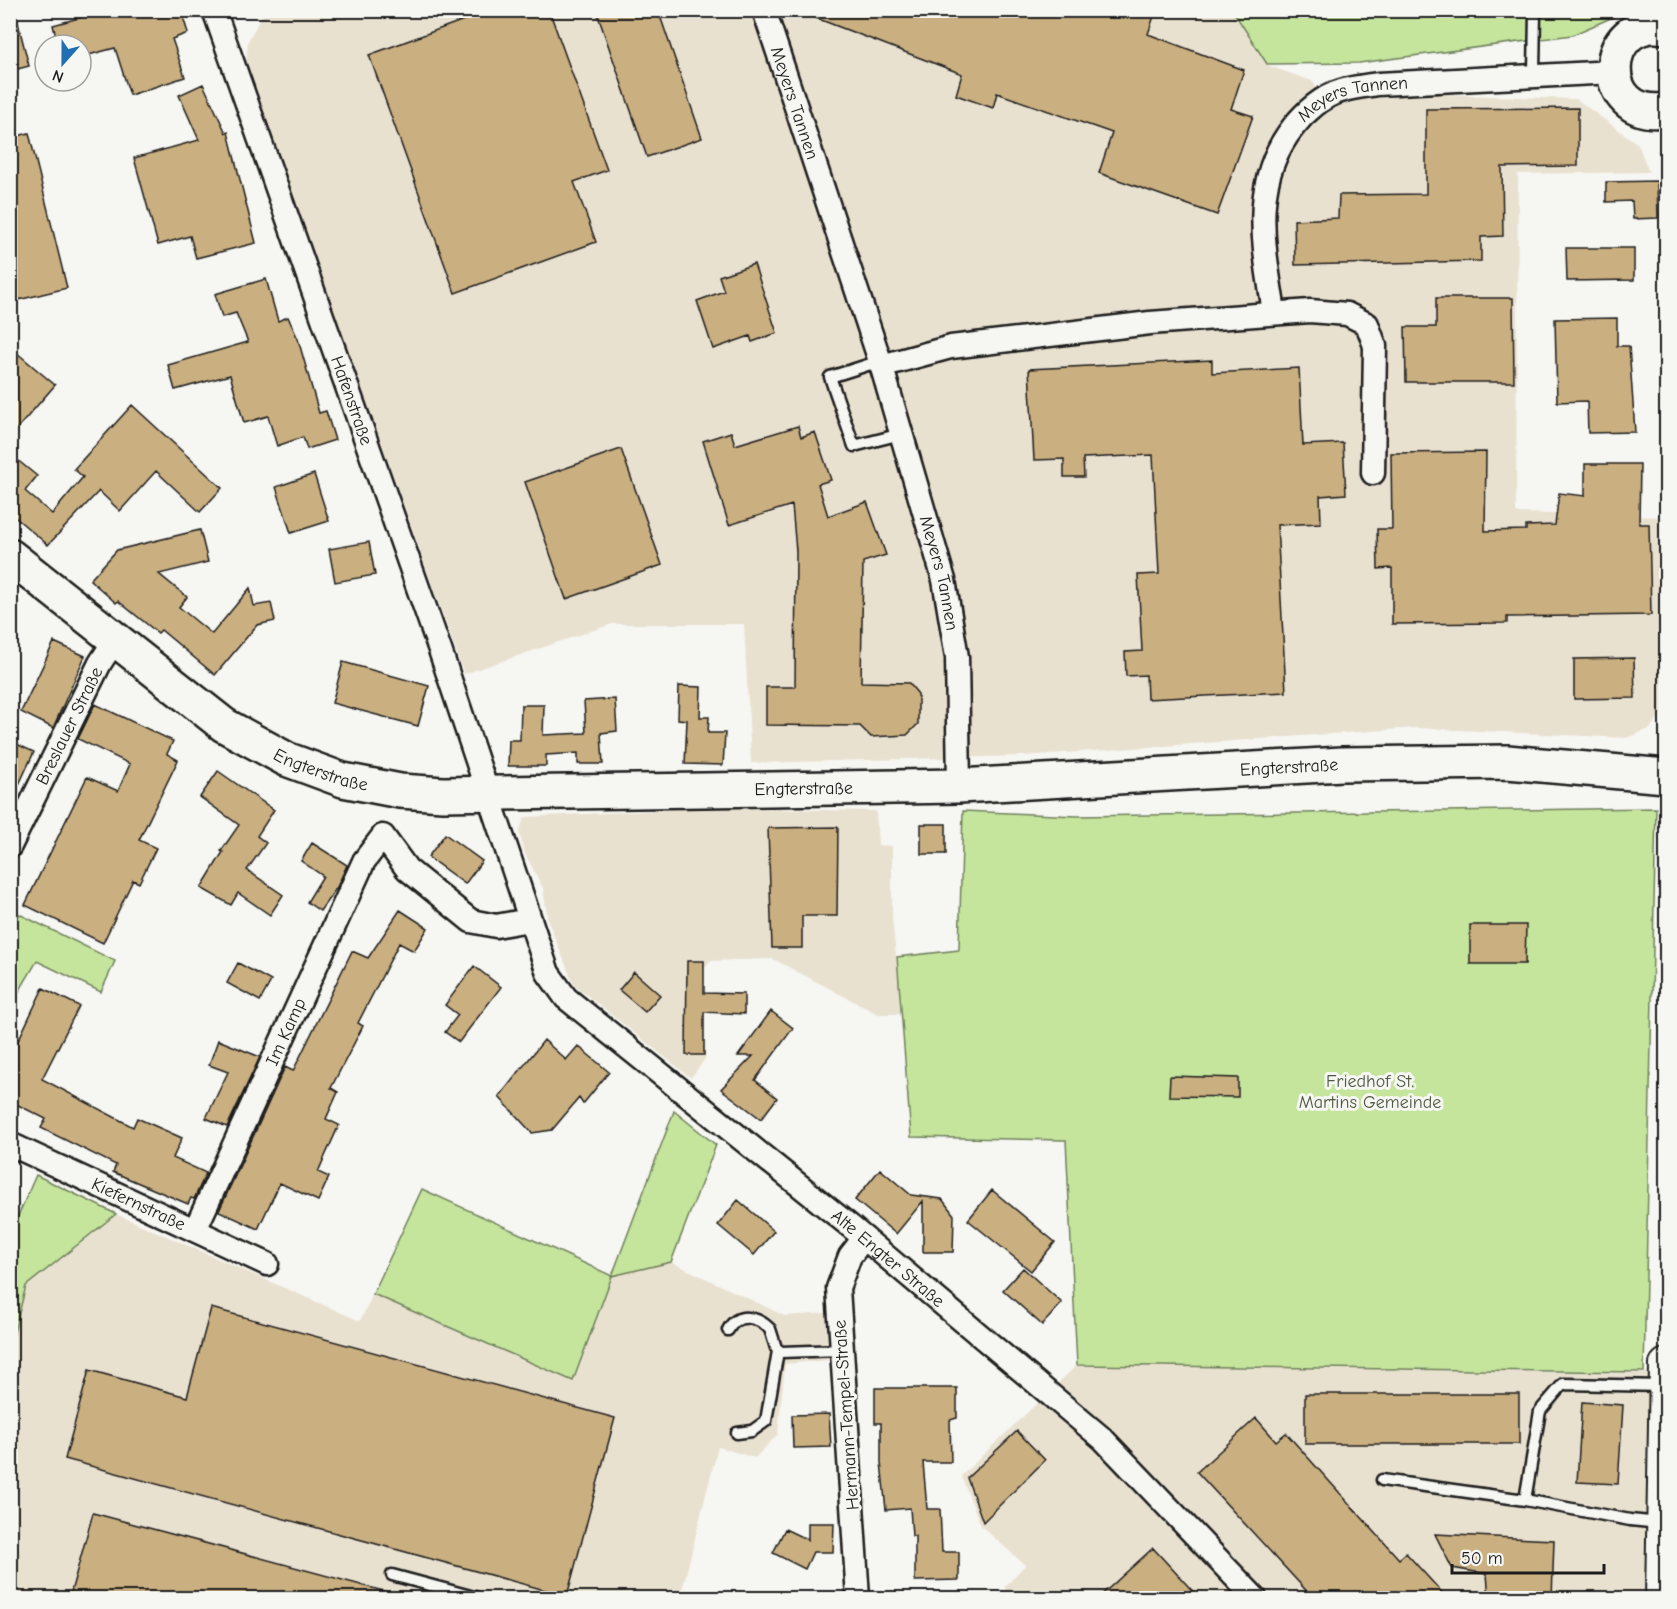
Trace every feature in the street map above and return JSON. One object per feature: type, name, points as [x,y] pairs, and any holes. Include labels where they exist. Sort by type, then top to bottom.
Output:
[{"type":"main road","points":[[1666,27],[1644,27],[1625,39],[1617,51],[1614,72],[1620,91],[1629,102],[1641,109],[1666,110]]},
{"type":"main road","name":"Engterstraße","points":[[10,556],[224,725],[295,762],[343,780],[400,791],[959,786],[1342,764],[1507,762],[1666,776]]},
{"type":"main road","points":[[1662,1599],[1666,1365]]},
{"type":"street","name":"Meyers Tannen","points":[[764,10],[880,364],[945,580],[957,657],[959,786]]},
{"type":"street","name":"Hafenstraße","points":[[215,11],[487,792]]},
{"type":"street","name":"Meyers Tannen","points":[[1274,312],[1263,243],[1262,205],[1269,168],[1284,139],[1305,112],[1339,91],[1378,84],[1614,72]]},
{"type":"street","points":[[880,364],[951,347],[1150,323],[1274,312],[1310,311],[1347,314],[1367,324],[1375,346],[1373,473]]},
{"type":"street","name":"Breslauer Straße","points":[[10,846],[100,663],[115,640]]},
{"type":"street","name":"Alte Engter Straße","points":[[487,792],[548,973],[566,998],[864,1238],[1103,1439],[1255,1599]]},
{"type":"street","name":"Im Kamp","points":[[195,1230],[364,861],[383,836],[407,869],[471,921],[496,926],[529,920]]},
{"type":"street","name":"Kiefernstraße","points":[[10,1144],[267,1264]]},
{"type":"street","name":"Hermann-Tempel-Straße","points":[[858,1599],[838,1288],[850,1256],[864,1238]]},
{"type":"lane","points":[[1534,75],[1535,10]]},
{"type":"lane","points":[[880,364],[830,377],[854,446],[901,434]]},
{"type":"lane","points":[[728,1330],[733,1322],[743,1317],[758,1320],[770,1329],[778,1351],[766,1421],[752,1431],[737,1433]]},
{"type":"lane","points":[[778,1351],[842,1350]]},
{"type":"lane","points":[[1525,1500],[1540,1411],[1563,1384],[1666,1387]]},
{"type":"lane","points":[[1382,1480],[1525,1500],[1630,1520],[1664,1523]]},
{"type":"lane","points":[[392,1575],[478,1599]]},
{"type":"shaded area","points":[[1233,10],[1269,66],[1312,81],[1330,108],[1365,99],[1436,94],[1576,99],[1638,144],[1649,172],[1518,174],[1516,513],[1664,517],[1662,712],[1650,729],[1626,738],[1415,728],[1023,756],[751,763],[744,624],[612,624],[464,674],[253,85],[246,62],[248,41],[262,15],[278,11]]},
{"type":"shaded area","points":[[706,808],[876,811],[878,845],[892,846],[892,918],[902,1014],[878,1014],[773,959],[710,961],[704,969],[705,1059],[691,1078],[574,985],[548,921],[543,888],[525,854],[519,832],[525,817]]},
{"type":"shaded area","points":[[674,1111],[716,1145],[671,1262],[785,1316],[826,1313],[829,1360],[785,1364],[778,1434],[755,1458],[718,1447],[680,1598],[11,1598],[11,1344],[26,1286],[116,1214],[360,1321],[373,1294],[573,1381]]},
{"type":"shaded area","points":[[1077,1365],[1666,1373],[1666,1598],[1007,1598],[1005,1587],[1025,1565],[981,1526],[961,1476]]},
{"type":"green space","points":[[1233,11],[1627,11],[1572,35],[1359,63],[1267,64]]},
{"type":"green space","name":"Friedhof St. Martins Gemeinde","points":[[1656,808],[1644,1372],[1077,1365],[1066,1140],[911,1137],[897,957],[959,950],[963,811],[1077,816]]},
{"type":"green space","points":[[11,910],[115,961],[101,992],[37,961],[11,1005]]},
{"type":"green space","points":[[674,1111],[716,1145],[671,1262],[612,1276]]},
{"type":"green space","points":[[36,1175],[116,1214],[26,1286],[11,1344],[11,1232]]},
{"type":"green space","points":[[422,1189],[612,1276],[573,1381],[373,1294]]},
{"type":"building","points":[[108,10],[181,10],[188,33],[172,39],[185,77],[130,95],[115,48],[93,54],[93,33],[55,33],[53,25]]},
{"type":"building","points":[[491,10],[549,10],[607,170],[574,182],[596,242],[455,293],[369,55]]},
{"type":"building","points":[[596,10],[658,10],[702,138],[647,157]]},
{"type":"building","points":[[795,10],[1156,10],[1148,34],[1244,70],[1231,109],[1253,116],[1217,215],[1099,173],[1112,133],[997,93],[993,108],[956,95],[962,74]]},
{"type":"building","points":[[16,15],[29,66],[10,71],[10,16]]},
{"type":"building","points":[[203,84],[226,133],[228,132],[256,243],[196,258],[190,236],[158,245],[134,158],[199,140],[179,95]]},
{"type":"building","points":[[1578,108],[1578,166],[1502,167],[1503,236],[1481,237],[1481,261],[1295,265],[1294,220],[1338,218],[1339,195],[1426,194],[1426,109]]},
{"type":"building","points":[[29,133],[67,288],[10,302],[10,138]]},
{"type":"building","points":[[1657,181],[1658,218],[1633,219],[1632,201],[1606,202],[1606,182]]},
{"type":"building","points":[[1566,248],[1634,248],[1634,280],[1567,281]]},
{"type":"building","points":[[754,264],[777,333],[752,342],[750,336],[713,349],[697,301],[724,291],[719,276]]},
{"type":"building","points":[[266,279],[278,321],[288,317],[298,339],[319,413],[326,411],[335,440],[307,449],[303,437],[277,446],[268,416],[244,423],[230,375],[175,390],[168,365],[248,342],[236,313],[222,317],[215,294]]},
{"type":"building","points":[[1436,298],[1513,298],[1514,382],[1406,382],[1405,327],[1436,327]]},
{"type":"building","points":[[1617,318],[1617,346],[1629,346],[1635,432],[1588,433],[1587,401],[1557,402],[1555,319]]},
{"type":"building","points":[[10,347],[55,385],[10,437]]},
{"type":"building","points":[[1212,360],[1212,373],[1299,368],[1303,445],[1343,443],[1346,494],[1320,496],[1321,523],[1277,525],[1286,692],[1147,699],[1146,675],[1126,676],[1125,652],[1142,651],[1138,575],[1159,574],[1153,455],[1083,458],[1084,477],[1064,477],[1064,459],[1034,460],[1029,369]]},
{"type":"building","points":[[132,405],[222,488],[200,512],[156,471],[120,511],[99,491],[48,545],[10,513],[10,454],[37,476],[25,491],[52,514],[83,477],[74,469]]},
{"type":"building","points":[[798,426],[801,437],[815,432],[831,480],[818,484],[828,516],[867,502],[886,555],[863,562],[861,682],[909,683],[918,694],[918,724],[907,735],[871,737],[860,726],[766,725],[766,687],[795,687],[796,551],[792,505],[729,525],[703,441],[731,432],[735,445]]},
{"type":"building","points":[[621,449],[662,565],[566,599],[525,482]]},
{"type":"building","points":[[1486,452],[1485,531],[1526,530],[1526,526],[1555,525],[1559,493],[1585,496],[1585,464],[1640,464],[1639,524],[1649,524],[1651,615],[1507,617],[1507,623],[1392,624],[1392,568],[1378,569],[1377,529],[1392,529],[1391,453]]},
{"type":"building","points":[[314,474],[329,521],[291,533],[276,487]]},
{"type":"building","points":[[200,530],[208,562],[159,574],[187,597],[179,607],[212,634],[250,588],[254,606],[271,603],[275,621],[257,625],[215,675],[161,630],[158,633],[118,601],[116,603],[90,580],[117,550]]},
{"type":"building","points":[[369,542],[375,575],[335,582],[329,549]]},
{"type":"building","points":[[54,642],[85,656],[53,728],[21,712]]},
{"type":"building","points":[[1634,658],[1635,698],[1574,699],[1574,659]]},
{"type":"building","points":[[343,662],[429,686],[418,726],[332,703]]},
{"type":"building","points":[[679,686],[701,687],[700,717],[709,717],[708,733],[725,733],[723,765],[685,764],[687,720],[678,719]]},
{"type":"building","points":[[615,699],[617,731],[601,733],[603,764],[578,764],[578,753],[546,755],[546,766],[508,766],[509,740],[520,740],[521,705],[544,705],[543,735],[586,733],[584,701]]},
{"type":"building","points":[[95,704],[173,741],[167,754],[178,760],[139,840],[156,848],[139,883],[133,880],[103,943],[25,905],[87,777],[118,791],[130,764],[78,739]]},
{"type":"building","points":[[10,741],[34,752],[10,804]]},
{"type":"building","points":[[218,771],[274,810],[257,836],[266,843],[247,870],[283,895],[270,915],[238,893],[231,905],[201,888],[223,852],[221,851],[239,825],[200,797]]},
{"type":"building","points":[[921,824],[946,824],[946,854],[921,854]]},
{"type":"building","points":[[838,827],[837,916],[802,916],[802,948],[772,948],[768,828]]},
{"type":"building","points":[[445,834],[482,861],[465,884],[428,857]]},
{"type":"building","points":[[312,843],[347,865],[337,887],[320,911],[307,902],[323,876],[301,861]]},
{"type":"building","points":[[400,910],[428,928],[414,951],[399,943],[358,1023],[363,1026],[331,1088],[338,1092],[326,1119],[339,1125],[318,1172],[329,1177],[318,1201],[280,1183],[258,1229],[219,1211],[285,1067],[293,1071],[352,951],[368,958]]},
{"type":"building","points":[[1470,925],[1526,925],[1525,964],[1470,964]]},
{"type":"building","points":[[687,961],[704,961],[704,993],[744,994],[744,1014],[704,1012],[704,1055],[686,1055]]},
{"type":"building","points":[[238,963],[271,981],[260,1001],[227,983]]},
{"type":"building","points":[[474,966],[501,987],[459,1042],[445,1032],[458,1015],[445,1005]]},
{"type":"building","points":[[634,972],[660,995],[645,1012],[619,990]]},
{"type":"building","points":[[43,988],[79,1006],[42,1079],[133,1127],[137,1118],[182,1138],[173,1158],[206,1173],[194,1199],[191,1198],[188,1204],[113,1172],[116,1165],[41,1128],[46,1119],[10,1101],[10,1058]]},
{"type":"building","points":[[771,1011],[793,1028],[755,1080],[777,1098],[761,1119],[721,1089],[753,1056],[738,1056]]},
{"type":"building","points":[[218,1040],[260,1057],[227,1127],[206,1118],[228,1072],[209,1065]]},
{"type":"building","points":[[544,1040],[566,1060],[578,1046],[609,1072],[583,1104],[579,1098],[552,1130],[532,1133],[499,1097]]},
{"type":"building","points":[[1170,1076],[1238,1078],[1238,1097],[1169,1096]]},
{"type":"building","points":[[880,1169],[911,1195],[942,1199],[954,1215],[953,1252],[923,1252],[923,1201],[896,1234],[855,1200]]},
{"type":"building","points":[[992,1190],[1055,1242],[1031,1271],[968,1220]]},
{"type":"building","points":[[738,1200],[774,1231],[754,1255],[718,1225]]},
{"type":"building","points":[[1023,1268],[1062,1303],[1042,1325],[1003,1290]]},
{"type":"building","points":[[211,1308],[615,1418],[567,1596],[65,1459],[89,1370],[187,1397]]},
{"type":"building","points":[[875,1388],[957,1388],[957,1418],[950,1420],[951,1462],[923,1462],[927,1509],[940,1509],[942,1552],[959,1552],[959,1580],[915,1581],[915,1536],[912,1536],[910,1508],[886,1510],[881,1462],[881,1423],[875,1423]]},
{"type":"building","points":[[1305,1394],[1519,1394],[1519,1444],[1305,1444]]},
{"type":"building","points":[[1582,1402],[1623,1405],[1618,1484],[1577,1482]]},
{"type":"building","points":[[829,1414],[831,1447],[793,1448],[792,1415]]},
{"type":"building","points":[[1256,1418],[1276,1441],[1286,1433],[1399,1559],[1406,1553],[1448,1599],[1314,1599],[1197,1472]]},
{"type":"building","points":[[1017,1431],[1045,1460],[983,1522],[967,1478]]},
{"type":"building","points":[[93,1513],[391,1593],[390,1599],[69,1599]]},
{"type":"building","points":[[808,1523],[834,1523],[833,1552],[813,1552],[805,1569],[773,1553],[785,1529],[808,1540]]},
{"type":"building","points":[[1435,1534],[1554,1540],[1552,1599],[1489,1599],[1487,1574],[1452,1568]]},
{"type":"building","points":[[1153,1548],[1200,1599],[1097,1599]]}]
